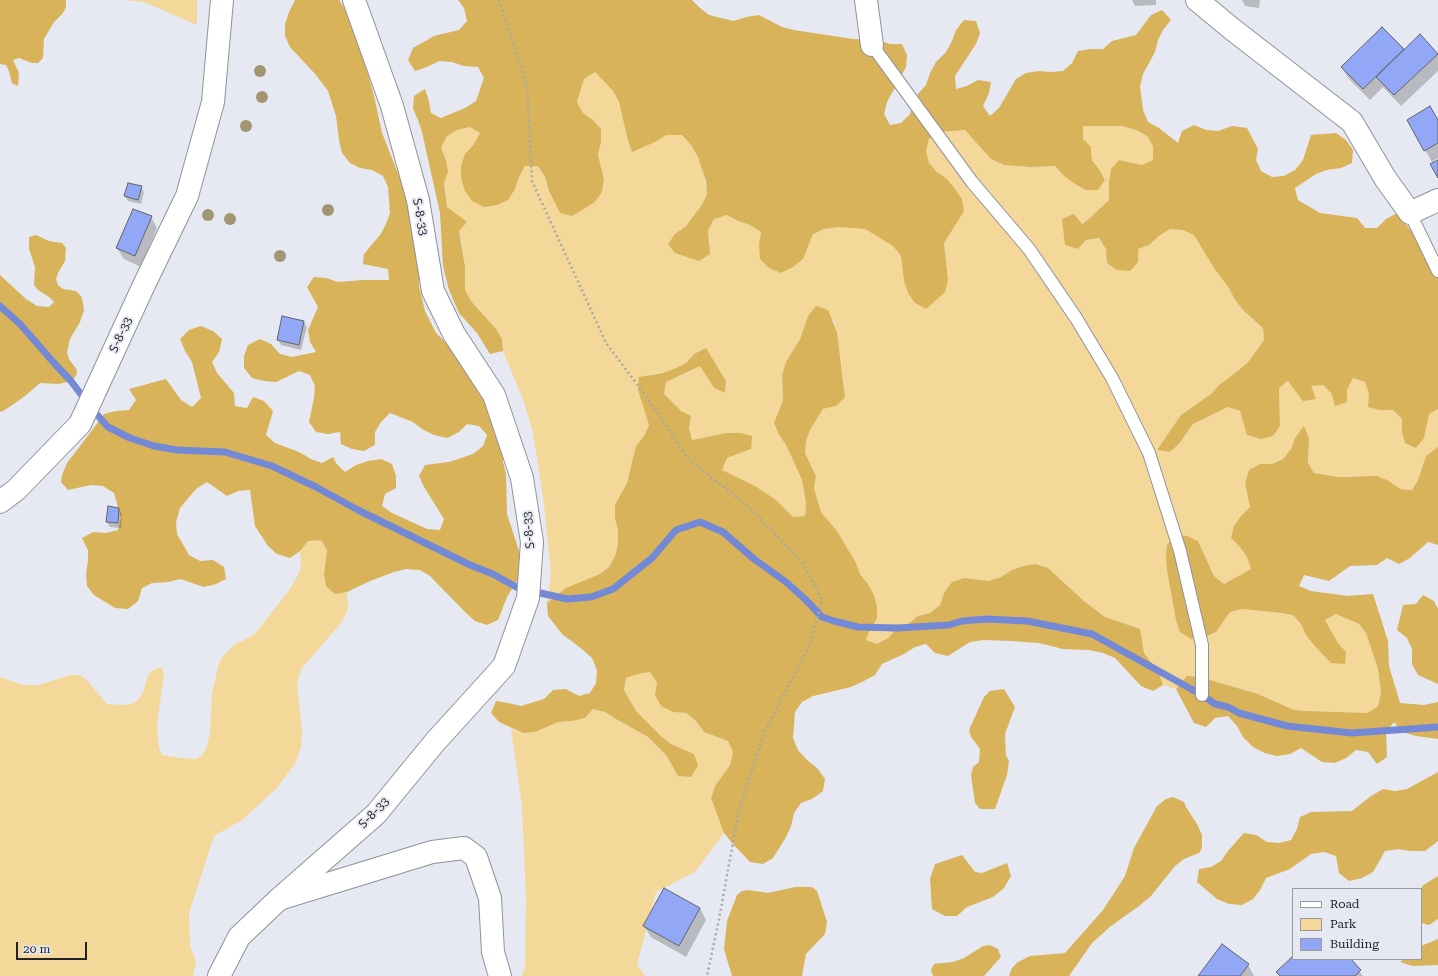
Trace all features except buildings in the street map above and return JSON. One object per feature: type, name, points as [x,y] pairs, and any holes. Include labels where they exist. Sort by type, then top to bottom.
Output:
[{"type":"street","name":"Տ-8-33","points":[[0,502],[16,490],[80,424],[187,196],[213,102],[222,0]]},
{"type":"street","name":"Տ-8-33","points":[[219,976],[240,937],[279,900],[376,814],[435,742],[504,666],[528,598],[532,542],[522,478],[494,395],[454,334],[433,291],[418,200],[392,106],[354,0]]},
{"type":"street","points":[[866,0],[872,45]]},
{"type":"street","points":[[1197,0],[1352,122],[1385,178],[1410,214],[1438,200]]},
{"type":"street","points":[[279,900],[432,852],[464,848],[476,857],[490,898],[493,952],[500,976]]},
{"type":"lane","points":[[872,45],[972,182],[1029,249],[1076,318],[1115,385],[1149,453],[1180,551],[1202,645],[1202,695]]},
{"type":"lane","points":[[1410,214],[1438,271]]},
{"type":"path","points":[[499,0],[528,85],[532,181],[606,343],[648,400],[688,459],[750,508],[802,562],[822,599],[810,644],[765,731],[740,810],[720,919],[707,976]]},
{"type":"green space","points":[[123,0],[197,0],[197,25],[144,2]]},
{"type":"green space","points":[[595,72],[613,91],[619,102],[623,115],[655,142],[666,135],[683,135],[698,157],[703,168],[707,194],[701,206],[686,226],[675,234],[710,242],[708,230],[714,219],[727,215],[750,225],[761,232],[759,244],[803,259],[813,234],[824,229],[838,227],[865,229],[893,246],[901,256],[903,268],[948,280],[944,243],[950,233],[947,179],[937,172],[929,163],[926,151],[929,139],[939,132],[965,130],[991,159],[1004,165],[1030,167],[1055,166],[1064,176],[1086,190],[1098,190],[1105,180],[1092,159],[1091,147],[1083,139],[1083,126],[1122,126],[1136,130],[1147,136],[1153,146],[1153,160],[1142,165],[1119,160],[1109,182],[1109,200],[1081,224],[1063,219],[1065,232],[1086,240],[1099,238],[1106,249],[1138,249],[1149,245],[1170,229],[1183,230],[1195,235],[1235,300],[1244,311],[1263,328],[1264,340],[1249,361],[1219,385],[1211,394],[1181,415],[1158,450],[1170,452],[1179,444],[1193,424],[1228,407],[1280,426],[1279,388],[1289,381],[1311,386],[1323,385],[1332,394],[1347,402],[1347,390],[1353,378],[1365,382],[1369,394],[1380,410],[1393,410],[1402,419],[1402,432],[1424,438],[1429,414],[1438,409],[1438,447],[1426,456],[1418,480],[1412,490],[1399,489],[1389,481],[1350,476],[1338,477],[1314,473],[1308,463],[1309,438],[1304,427],[1295,438],[1291,449],[1283,459],[1272,464],[1260,464],[1245,483],[1250,507],[1241,516],[1231,538],[1247,557],[1251,569],[1224,584],[1214,576],[1198,541],[1216,632],[1230,612],[1242,609],[1281,613],[1293,615],[1301,624],[1306,635],[1346,652],[1338,643],[1325,620],[1336,614],[1359,624],[1366,633],[1378,669],[1381,693],[1378,706],[1368,713],[1294,710],[1258,694],[1200,677],[1187,676],[1176,689],[1163,685],[1159,673],[1144,653],[1139,629],[1105,617],[1084,601],[1048,568],[1036,564],[1023,566],[989,581],[964,578],[944,593],[940,605],[930,613],[918,616],[908,624],[897,628],[888,638],[877,644],[866,640],[870,629],[877,619],[868,584],[860,574],[856,563],[837,531],[821,512],[814,488],[816,476],[805,453],[806,441],[810,430],[823,409],[836,406],[844,385],[834,320],[808,316],[800,339],[786,363],[782,375],[783,400],[778,412],[779,435],[786,445],[802,480],[806,503],[805,516],[793,517],[776,500],[722,470],[727,458],[751,449],[727,433],[692,440],[689,428],[691,416],[681,411],[664,394],[666,382],[700,366],[714,388],[725,393],[726,381],[706,349],[694,354],[686,363],[674,369],[663,373],[651,374],[646,413],[649,425],[644,436],[636,446],[627,483],[621,494],[615,518],[618,530],[618,544],[615,556],[609,567],[600,574],[567,588],[547,603],[551,575],[544,504],[533,433],[524,402],[503,351],[502,339],[496,329],[471,301],[465,290],[465,266],[462,242],[459,231],[447,207],[444,183],[448,172],[446,160],[441,148],[447,136],[457,130],[470,127],[480,133],[474,144],[465,154],[515,189],[525,166],[538,166],[545,177],[549,191],[584,208],[595,202],[602,192],[604,179],[598,155],[601,142],[593,120],[583,113],[577,102],[584,79]]},
{"type":"green space","points":[[321,539],[327,550],[324,574],[335,594],[347,592],[348,608],[342,622],[301,669],[297,685],[302,731],[301,747],[296,762],[277,788],[242,820],[214,836],[189,913],[190,946],[196,961],[193,976],[0,976],[0,677],[23,685],[39,685],[70,675],[78,675],[85,678],[107,704],[124,705],[132,704],[139,699],[148,676],[153,670],[161,667],[164,673],[157,725],[159,748],[162,755],[196,759],[202,755],[207,747],[210,732],[212,693],[219,663],[223,656],[234,645],[255,634],[290,589],[298,575],[301,567],[300,551],[308,541]]},
{"type":"green space","points":[[650,672],[657,683],[655,695],[673,712],[686,713],[696,721],[704,732],[728,741],[733,752],[730,765],[715,786],[711,798],[724,833],[695,872],[656,892],[637,965],[645,976],[522,976],[525,966],[526,897],[522,806],[511,729],[523,733],[535,732],[558,722],[585,718],[593,709],[605,712],[648,737],[666,755],[678,776],[694,754],[671,744],[662,737],[636,711],[624,690],[626,678]]},
{"type":"shaded area","points":[[0,0],[66,0],[66,7],[63,13],[54,22],[44,39],[43,58],[38,63],[32,63],[19,58],[13,60],[19,73],[18,86],[12,83],[6,65],[0,64]]},
{"type":"shaded area","points":[[295,0],[339,0],[345,9],[364,59],[382,133],[409,204],[420,261],[419,286],[425,311],[436,333],[484,391],[503,436],[503,462],[506,474],[507,514],[519,551],[521,563],[520,576],[507,597],[498,620],[487,625],[475,621],[430,576],[420,570],[406,569],[394,572],[347,592],[335,594],[326,586],[324,574],[327,550],[321,540],[308,541],[300,551],[290,558],[277,554],[268,546],[255,526],[250,490],[238,491],[227,496],[207,482],[196,489],[180,508],[176,522],[177,534],[189,555],[200,561],[213,560],[224,567],[226,579],[216,584],[204,587],[180,579],[168,582],[152,583],[142,588],[138,601],[128,609],[115,608],[94,595],[87,586],[86,574],[88,550],[82,538],[93,532],[106,533],[118,530],[121,518],[114,493],[103,486],[91,485],[68,490],[61,482],[62,475],[67,463],[104,414],[129,410],[136,400],[129,389],[166,379],[181,400],[192,407],[201,398],[192,362],[180,339],[189,330],[201,326],[213,331],[222,339],[219,352],[212,362],[217,373],[234,393],[235,406],[247,408],[253,397],[264,401],[273,411],[266,435],[275,443],[322,463],[333,457],[336,463],[345,472],[356,465],[368,461],[381,459],[392,464],[396,476],[396,488],[385,494],[382,506],[392,513],[427,529],[440,530],[444,519],[424,487],[419,476],[425,465],[449,462],[473,454],[483,446],[487,435],[479,426],[467,424],[459,432],[447,438],[434,435],[422,429],[413,422],[390,413],[381,422],[375,432],[375,445],[364,451],[352,449],[341,444],[340,432],[328,434],[316,432],[309,422],[315,386],[310,375],[299,371],[276,382],[264,381],[252,378],[244,368],[244,356],[248,345],[260,339],[271,344],[280,354],[292,357],[316,352],[310,342],[308,330],[318,307],[307,287],[314,277],[326,278],[338,282],[389,280],[388,269],[363,264],[364,254],[380,235],[390,213],[388,187],[383,176],[372,170],[360,168],[350,163],[342,153],[336,116],[328,91],[316,75],[290,47],[285,36],[285,24]]},
{"type":"shaded area","points":[[458,0],[692,0],[709,15],[734,21],[759,15],[782,27],[794,30],[853,39],[878,40],[890,44],[902,44],[907,55],[906,67],[887,102],[884,114],[890,125],[901,123],[910,114],[918,94],[926,85],[936,62],[946,52],[956,30],[964,20],[976,21],[980,33],[976,44],[955,76],[956,89],[967,86],[978,80],[991,82],[989,93],[983,106],[990,116],[999,108],[1016,79],[1026,73],[1038,71],[1063,71],[1072,63],[1078,51],[1103,49],[1112,41],[1136,35],[1151,15],[1162,10],[1171,20],[1163,30],[1158,40],[1155,52],[1143,74],[1140,86],[1143,110],[1148,122],[1159,128],[1178,143],[1182,131],[1194,125],[1206,130],[1218,131],[1232,126],[1247,128],[1258,149],[1256,160],[1261,171],[1272,177],[1284,176],[1295,170],[1303,160],[1311,135],[1336,133],[1346,140],[1353,150],[1352,163],[1341,168],[1327,170],[1316,174],[1295,188],[1298,200],[1320,213],[1357,218],[1365,228],[1377,228],[1386,219],[1397,213],[1412,232],[1418,242],[1422,254],[1438,277],[1438,409],[1429,414],[1424,438],[1416,448],[1405,443],[1402,432],[1402,419],[1393,410],[1380,410],[1368,407],[1369,394],[1365,382],[1353,378],[1347,390],[1347,402],[1335,406],[1332,394],[1323,385],[1311,386],[1316,399],[1303,401],[1288,381],[1279,388],[1280,426],[1273,436],[1261,439],[1247,435],[1240,411],[1228,407],[1193,424],[1179,444],[1170,452],[1157,450],[1181,415],[1211,394],[1219,385],[1249,361],[1264,340],[1263,328],[1244,311],[1235,300],[1229,288],[1214,268],[1194,235],[1183,230],[1170,229],[1149,245],[1138,249],[1138,262],[1130,271],[1117,270],[1107,263],[1106,249],[1099,238],[1086,240],[1078,249],[1065,245],[1062,219],[1074,214],[1082,224],[1109,200],[1111,169],[1119,160],[1142,165],[1153,160],[1153,146],[1147,136],[1136,130],[1122,126],[1083,126],[1083,139],[1091,147],[1092,160],[1105,180],[1098,190],[1086,190],[1075,184],[1064,176],[1055,166],[1030,167],[1004,165],[991,159],[965,130],[939,132],[929,139],[926,151],[929,163],[937,172],[947,179],[955,189],[962,199],[964,211],[944,243],[948,280],[945,292],[926,309],[915,303],[908,293],[904,281],[901,256],[893,246],[865,229],[838,227],[824,229],[813,234],[803,259],[793,267],[781,273],[769,268],[760,259],[759,244],[761,232],[750,225],[727,215],[714,219],[708,230],[710,254],[699,261],[675,253],[668,244],[675,234],[686,226],[701,206],[707,194],[706,181],[698,157],[691,145],[682,135],[666,135],[655,142],[632,152],[619,102],[613,91],[595,72],[584,79],[577,102],[583,113],[593,120],[601,129],[601,142],[598,155],[604,179],[602,192],[595,202],[572,216],[560,213],[549,191],[545,177],[538,166],[525,166],[515,189],[508,200],[497,205],[484,207],[472,201],[465,191],[461,178],[461,166],[465,154],[474,144],[480,133],[470,127],[457,130],[447,136],[441,148],[446,160],[448,172],[444,183],[447,207],[467,222],[459,231],[465,266],[465,290],[471,301],[496,329],[502,339],[503,351],[490,354],[477,333],[459,313],[449,290],[443,266],[440,213],[422,132],[413,109],[414,96],[425,89],[431,113],[441,118],[465,108],[476,101],[484,78],[478,67],[439,61],[415,71],[408,60],[413,48],[434,36],[459,30],[467,21],[464,8]]},
{"type":"shaded area","points":[[36,235],[49,241],[62,243],[66,248],[65,261],[56,279],[58,285],[63,289],[76,291],[81,296],[83,303],[84,310],[80,322],[70,339],[67,352],[69,359],[77,370],[76,376],[71,381],[59,384],[40,383],[25,396],[0,412],[0,275],[26,299],[37,306],[49,307],[54,302],[38,290],[34,285],[35,267],[29,249],[29,237]]},
{"type":"shaded area","points":[[816,306],[828,310],[837,332],[845,397],[836,406],[823,409],[810,430],[806,441],[805,453],[816,476],[814,488],[821,512],[837,531],[856,563],[860,574],[874,595],[877,607],[877,619],[870,629],[866,640],[877,644],[888,638],[897,628],[908,624],[918,616],[930,613],[940,605],[944,593],[952,582],[964,578],[989,581],[1023,566],[1036,564],[1048,568],[1084,601],[1105,617],[1140,629],[1144,653],[1159,673],[1163,685],[1153,691],[1141,686],[1115,658],[1103,653],[1089,650],[1063,649],[1039,643],[984,640],[970,642],[948,656],[935,653],[926,644],[915,647],[882,664],[875,675],[864,681],[851,687],[813,696],[802,702],[795,712],[793,738],[798,750],[817,768],[825,779],[823,791],[812,799],[801,803],[794,813],[791,826],[786,837],[773,858],[763,864],[750,862],[724,833],[711,798],[715,786],[730,765],[733,752],[728,741],[704,732],[696,721],[686,713],[673,712],[661,706],[655,695],[657,683],[650,672],[626,678],[624,690],[636,711],[662,737],[671,744],[694,754],[698,766],[691,777],[678,776],[666,755],[648,737],[605,712],[593,709],[585,718],[558,722],[535,732],[523,733],[499,722],[491,713],[496,701],[521,706],[544,699],[553,690],[566,689],[579,696],[590,693],[596,683],[597,670],[592,658],[562,634],[548,616],[547,603],[566,588],[600,574],[609,567],[615,556],[618,544],[618,530],[615,518],[615,505],[627,483],[636,446],[644,436],[649,425],[638,390],[639,377],[663,373],[674,369],[686,363],[694,354],[706,348],[726,381],[725,393],[714,388],[700,366],[666,382],[664,394],[681,411],[691,416],[689,428],[692,440],[727,433],[741,433],[752,436],[751,449],[727,458],[722,470],[755,486],[776,500],[793,517],[805,516],[806,503],[802,480],[774,423],[783,400],[782,375],[786,362],[800,339],[808,316]]},
{"type":"shaded area","points":[[1304,426],[1309,438],[1308,463],[1314,473],[1338,477],[1377,476],[1389,481],[1400,489],[1412,490],[1418,480],[1426,456],[1438,447],[1438,545],[1428,542],[1410,558],[1399,564],[1387,558],[1377,565],[1350,566],[1329,581],[1304,575],[1299,586],[1311,591],[1348,596],[1373,594],[1388,641],[1389,666],[1400,703],[1424,705],[1438,702],[1438,739],[1416,736],[1402,732],[1394,722],[1386,732],[1387,757],[1377,764],[1368,752],[1356,750],[1346,758],[1335,763],[1322,762],[1301,748],[1290,754],[1277,756],[1265,753],[1253,747],[1243,737],[1237,726],[1228,716],[1215,718],[1206,727],[1194,723],[1176,689],[1187,676],[1200,677],[1258,694],[1294,710],[1368,713],[1378,706],[1381,693],[1378,669],[1366,633],[1359,624],[1336,614],[1325,620],[1338,643],[1346,652],[1345,664],[1331,663],[1306,635],[1301,624],[1293,615],[1242,609],[1230,612],[1216,632],[1204,637],[1191,639],[1180,632],[1176,620],[1167,570],[1167,545],[1175,535],[1187,536],[1198,541],[1214,576],[1224,584],[1251,569],[1247,557],[1231,538],[1234,526],[1250,507],[1245,483],[1249,470],[1260,464],[1272,464],[1283,459],[1291,449],[1295,438]]},
{"type":"shaded area","points":[[1423,595],[1434,601],[1438,609],[1438,684],[1418,675],[1412,664],[1412,649],[1407,638],[1397,630],[1403,605],[1416,604]]},
{"type":"shaded area","points":[[1004,689],[1015,707],[1005,734],[1006,755],[1009,761],[1007,775],[995,809],[980,809],[975,803],[971,775],[973,767],[979,762],[980,749],[971,737],[969,730],[984,697],[990,691]]},
{"type":"shaded area","points":[[1438,772],[1438,841],[1425,851],[1398,849],[1385,851],[1373,872],[1362,878],[1349,881],[1339,873],[1336,856],[1324,852],[1311,854],[1290,869],[1266,878],[1260,890],[1253,899],[1242,905],[1229,904],[1217,899],[1197,882],[1199,869],[1211,867],[1221,861],[1244,833],[1256,835],[1267,842],[1279,843],[1291,840],[1297,829],[1300,817],[1311,812],[1352,811],[1371,796],[1383,789],[1395,791],[1407,789]]},
{"type":"shaded area","points":[[1173,797],[1184,802],[1197,824],[1202,835],[1202,848],[1199,853],[1184,859],[1175,866],[1151,896],[1111,926],[1092,943],[1069,976],[1009,976],[1012,968],[1018,962],[1030,956],[1065,953],[1103,910],[1125,876],[1134,848],[1157,806],[1166,799]]},
{"type":"shaded area","points":[[962,855],[975,872],[982,873],[1007,863],[1011,876],[1004,888],[993,897],[967,907],[957,916],[945,916],[932,909],[930,879],[935,864]]},
{"type":"shaded area","points":[[1438,876],[1438,919],[1429,925],[1422,923],[1422,886]]},
{"type":"shaded area","points":[[795,887],[812,887],[817,891],[827,922],[825,934],[806,954],[802,976],[732,976],[724,949],[727,921],[737,895],[742,891],[749,890],[768,893]]},
{"type":"shaded area","points":[[1438,939],[1438,965],[1413,966],[1400,962],[1403,960],[1422,960],[1422,946]]},
{"type":"shaded area","points":[[990,945],[998,949],[1001,957],[984,976],[933,976],[931,970],[934,964],[953,962],[964,958],[983,946]]},
{"type":"waterway","points":[[0,306],[20,324],[71,381],[108,427],[130,438],[154,446],[177,450],[225,452],[272,466],[470,565],[493,574],[518,588],[567,599],[591,597],[613,589],[652,558],[676,530],[700,522],[723,532],[754,559],[786,582],[822,617],[834,621],[858,627],[897,628],[949,625],[962,621],[986,619],[1027,621],[1092,634],[1202,695],[1215,704],[1228,707],[1239,713],[1287,726],[1352,733],[1438,727]]}]
